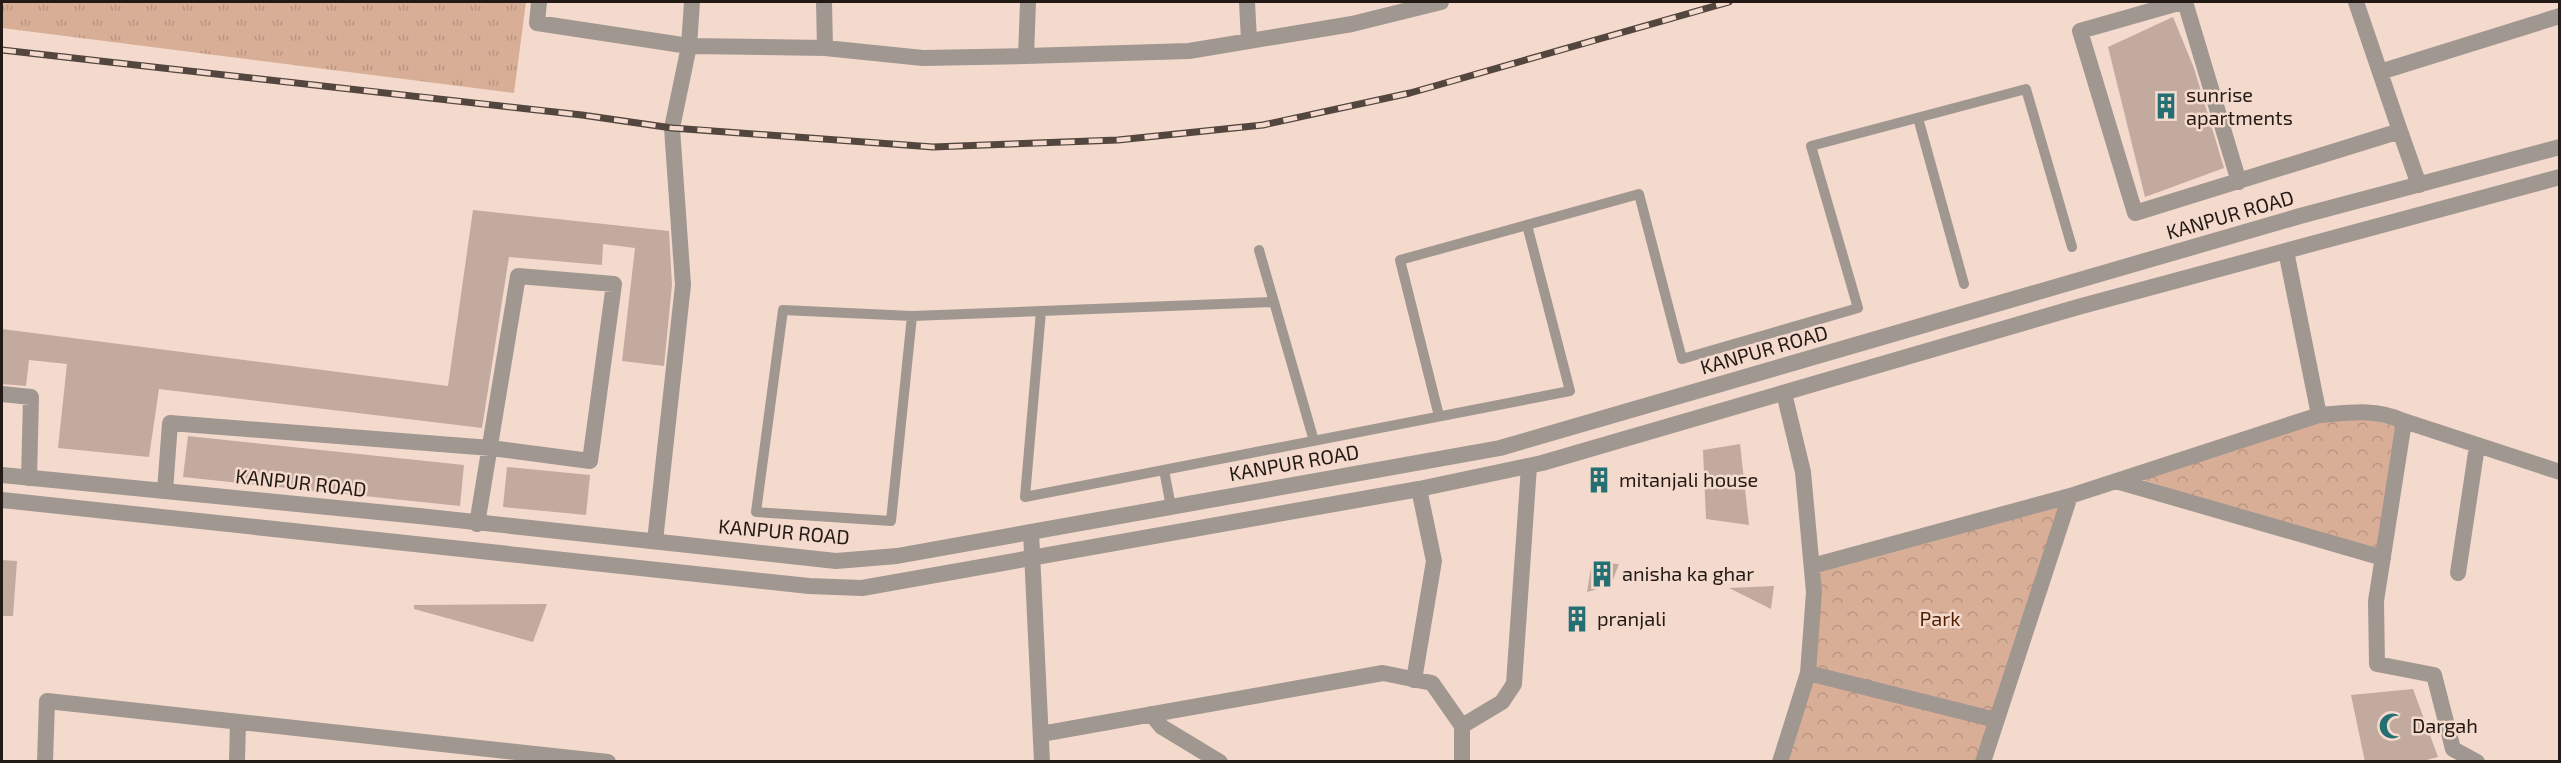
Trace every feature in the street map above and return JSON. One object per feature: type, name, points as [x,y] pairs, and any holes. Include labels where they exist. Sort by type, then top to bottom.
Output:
[{"type":"street","points":[[539,2],[537,23],[688,46],[825,48],[923,57],[1189,51],[1352,24],[1415,5],[1441,2]]},
{"type":"street","points":[[655,541],[683,285],[672,128],[688,46],[692,2]]},
{"type":"street","points":[[824,2],[825,48]]},
{"type":"street","points":[[1026,56],[1028,2]]},
{"type":"street","points":[[1247,2],[1249,40]]},
{"type":"street","points":[[2239,182],[2183,2],[2080,31],[2135,213],[2239,182],[2400,131]]},
{"type":"street","points":[[2356,2],[2420,184]]},
{"type":"street","points":[[2380,72],[2559,16]]},
{"type":"street","name":"KANPUR ROAD","points":[[2,475],[437,518],[836,561],[897,556],[1500,448],[2300,216],[2559,147]]},
{"type":"street","points":[[2,500],[809,586],[862,588],[1419,489],[1529,466],[2078,307],[2559,177]]},
{"type":"street","points":[[2286,251],[2319,415]]},
{"type":"street","points":[[165,491],[170,423],[491,448],[590,461],[614,284],[518,276],[491,448],[477,524]]},
{"type":"street","points":[[1798,362],[1805,387]]},
{"type":"street","points":[[1780,762],[1808,673],[1814,592],[1803,472],[1784,393]]},
{"type":"street","points":[[2,394],[31,397],[29,478]]},
{"type":"street","points":[[1684,395],[1690,420]]},
{"type":"street","points":[[1812,566],[2070,496],[2319,415],[2367,411],[2389,415],[2559,472]]},
{"type":"street","points":[[2401,420],[2403,428],[2376,601],[2377,664],[2434,675],[2453,749],[2477,762]]},
{"type":"street","points":[[2458,573],[2477,446]]},
{"type":"street","points":[[1462,726],[1502,702],[1514,684],[1529,466]]},
{"type":"street","points":[[2116,481],[2383,558]]},
{"type":"street","points":[[1414,680],[1434,561],[1419,489]]},
{"type":"street","points":[[1983,762],[2070,496]]},
{"type":"street","points":[[428,546],[437,518]]},
{"type":"street","points":[[1031,532],[1042,762]]},
{"type":"street","points":[[1041,734],[1383,673],[1432,683],[1462,726],[1462,762]]},
{"type":"street","points":[[1808,673],[1996,720]]},
{"type":"street","points":[[45,762],[47,701],[519,757],[608,762]]},
{"type":"street","points":[[1152,714],[1162,727],[1220,762]]},
{"type":"street","points":[[237,762],[238,722]]},
{"type":"lane","points":[[1439,416],[1400,260],[1639,194],[1682,359],[1858,308],[1811,146],[1918,117],[2026,89],[2072,247]]},
{"type":"lane","points":[[1918,117],[1964,284]]},
{"type":"lane","points":[[1041,311],[1025,497],[1570,391],[1527,225]]},
{"type":"lane","points":[[1259,250],[1314,441]]},
{"type":"lane","points":[[912,316],[891,521],[756,512],[783,310],[912,316],[1274,302]]},
{"type":"lane","points":[[1164,470],[1171,507]]},
{"type":"green space","points":[[2,2],[526,2],[514,93],[2,28]]},
{"type":"green space","points":[[2319,415],[2401,420],[2383,558],[2131,476]]},
{"type":"green space","name":"Park","points":[[2070,496],[1983,761],[1780,762],[1808,673],[1812,566]]},
{"type":"building","name":"sunrise apartments","points":[[2173,17],[2194,68],[2224,168],[2145,197],[2108,47]]},
{"type":"building","points":[[473,210],[669,231],[672,285],[664,366],[622,361],[635,248],[603,244],[602,265],[509,257],[482,428],[159,389],[149,457],[58,448],[67,364],[29,360],[26,386],[2,384],[2,329],[448,386]]},
{"type":"building","points":[[188,436],[464,465],[460,506],[183,477]]},
{"type":"building","points":[[1740,444],[1749,525],[1706,519],[1703,450]]},
{"type":"building","points":[[507,467],[590,475],[586,515],[503,507]]},
{"type":"building","points":[[2,560],[17,561],[13,616],[2,616]]},
{"type":"building","name":"anisha ka ghar","points":[[1592,562],[1619,564],[1611,585],[1587,592]]},
{"type":"building","points":[[1774,586],[1771,609],[1729,588]]},
{"type":"building","points":[[547,604],[533,642],[414,609],[414,605]]},
{"type":"building","name":"Dargah","points":[[2413,689],[2438,757],[2419,762],[2365,762],[2351,695]]},
{"type":"railway","points":[[2,50],[582,115],[672,128],[933,147],[1118,140],[1263,125],[1410,93],[1729,2]]},
{"type":"place","name":"sunrise apartments","points":[[2166,106]]},
{"type":"place","name":"mitanjali house","points":[[1599,480]]},
{"type":"place","name":"anisha ka ghar","points":[[1602,574]]},
{"type":"place","name":"pranjali","points":[[1577,619]]},
{"type":"place","name":"Dargah","points":[[2392,726]]}]
